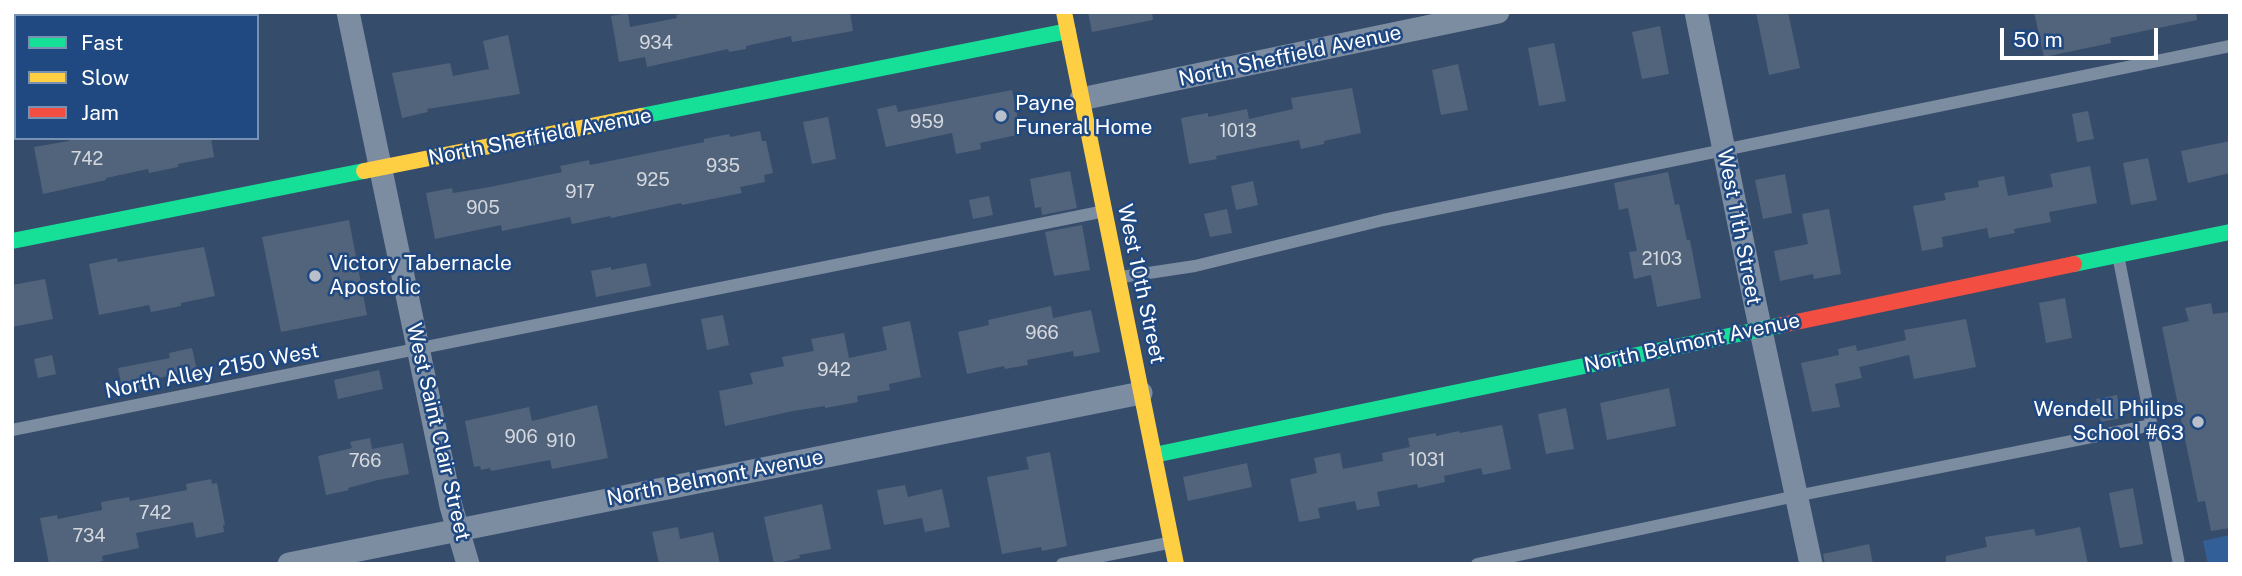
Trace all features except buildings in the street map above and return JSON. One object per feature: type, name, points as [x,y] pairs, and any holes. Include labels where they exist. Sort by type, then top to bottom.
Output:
[{"type":"street","name":"West Saint Clair Street","points":[[348,12],[458,530],[468,564]]},
{"type":"street","name":"West 10th Street","points":[[1064,12],[1176,564]]},
{"type":"street","name":"North Sheffield Avenue","points":[[1082,99],[1498,12]]},
{"type":"street","name":"West 11th Street","points":[[1696,12],[1811,564]]},
{"type":"street","name":"North Sheffield Avenue","points":[[12,242],[1068,32]]},
{"type":"street","name":"North Belmont Avenue","points":[[1154,455],[2230,232]]},
{"type":"street","name":"North Belmont Avenue","points":[[289,564],[1142,393]]},
{"type":"lane","points":[[1118,277],[1195,266],[1383,220],[2230,46]]},
{"type":"lane","name":"North Alley 2150 West","points":[[12,430],[1104,211]]},
{"type":"lane","points":[[2118,255],[2179,564]]},
{"type":"lane","points":[[1477,564],[1796,496],[2152,425]]},
{"type":"lane","points":[[1062,564],[1172,543]]},
{"type":"shaded area","points":[[2230,535],[2230,564],[2208,564],[2203,541]]},
{"type":"traffic: fast","points":[[641,116],[1068,31]]},
{"type":"traffic: fast","points":[[12,241],[364,171]]},
{"type":"traffic: fast","points":[[2074,264],[2230,232]]},
{"type":"traffic: fast","points":[[1154,455],[1782,325]]},
{"type":"traffic: slow","points":[[1064,12],[1176,564]]},
{"type":"traffic: slow","points":[[364,171],[641,116]]},
{"type":"traffic: jam","points":[[1782,325],[2074,264]]},
{"type":"place","name":"Payne Funeral Home","points":[[1001,116]]},
{"type":"place","name":"Victory Tabernacle Apostolic","points":[[315,276]]},
{"type":"place","name":"Wendell Philips School #63","points":[[2198,422]]}]
